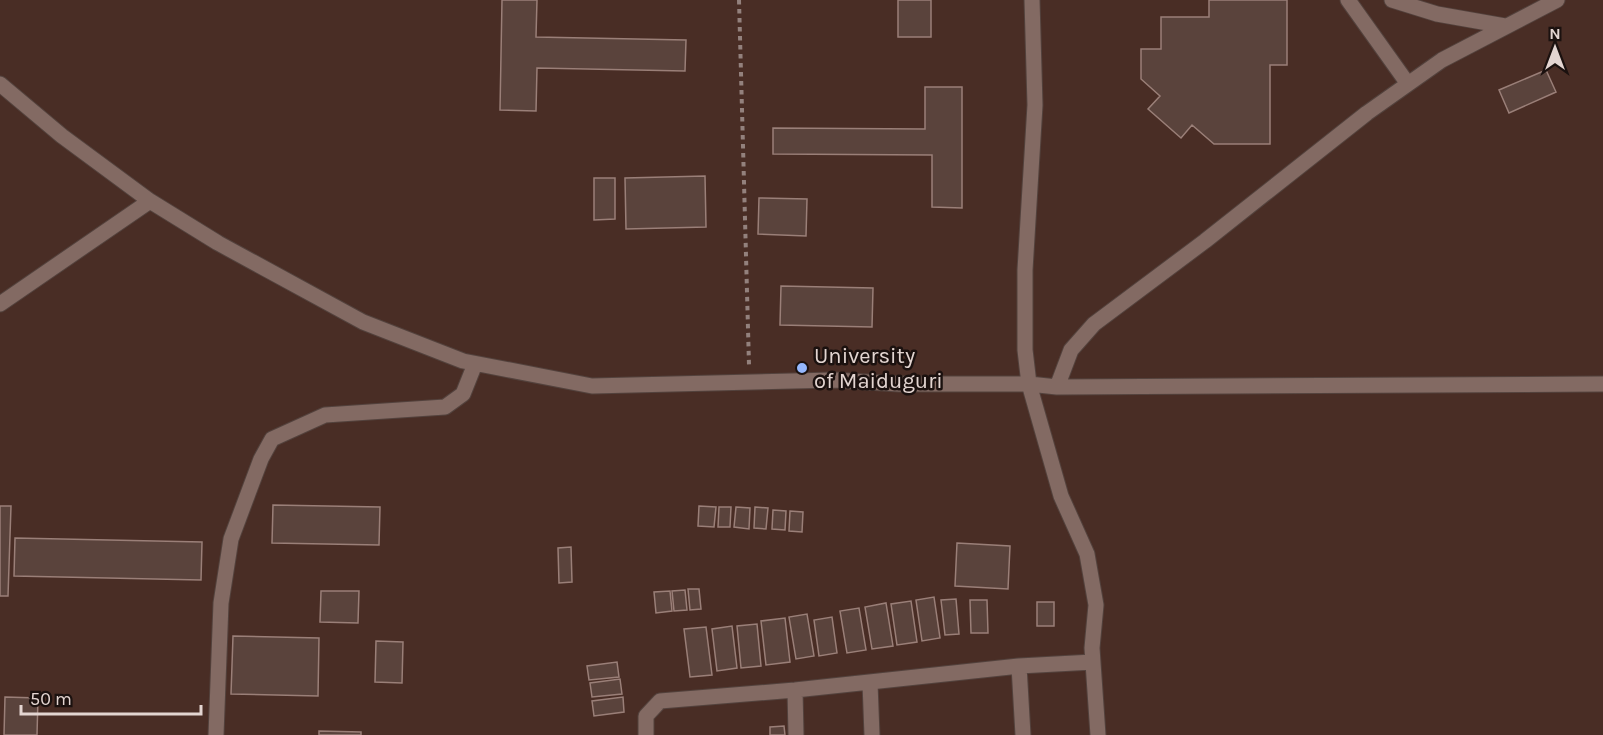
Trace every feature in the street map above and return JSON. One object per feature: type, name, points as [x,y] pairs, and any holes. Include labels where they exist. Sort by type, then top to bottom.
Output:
[{"type":"street","points":[[1032,0],[1035,105],[1024,270],[1025,350],[1029,384],[1061,496],[1087,554],[1096,605],[1093,662],[1098,735]]},
{"type":"street","points":[[1348,0],[1408,84]]},
{"type":"street","points":[[1392,0],[1437,14],[1505,26]]},
{"type":"street","points":[[1058,387],[1071,350],[1094,324],[1442,60],[1557,0]]},
{"type":"street","points":[[0,84],[62,136],[150,201],[218,243],[363,322],[475,364],[592,386],[834,380],[899,384],[1029,384],[1058,387],[1603,384]]},
{"type":"street","points":[[0,304],[150,201]]},
{"type":"street","points":[[216,735],[220,603],[231,538],[261,459],[272,439],[325,415],[445,407],[463,394],[475,364]]},
{"type":"street","points":[[646,735],[646,717],[660,701],[870,683],[1019,666],[1093,662]]},
{"type":"street","points":[[1019,666],[1023,735]]},
{"type":"street","points":[[870,683],[872,735]]},
{"type":"street","points":[[795,690],[796,735]]},
{"type":"path","points":[[739,0],[750,383]]},
{"type":"shaded area","name":"University of Maiduguri","points":[[0,0],[1603,0],[1603,735],[0,735]]},
{"type":"building","points":[[502,0],[537,0],[536,37],[686,40],[685,71],[537,68],[536,111],[500,110]]},
{"type":"building","points":[[898,0],[931,0],[931,37],[898,37]]},
{"type":"building","points":[[1209,0],[1287,0],[1287,65],[1270,65],[1270,144],[1214,144],[1192,125],[1181,138],[1148,109],[1160,96],[1141,79],[1141,49],[1161,49],[1161,17],[1209,17]]},
{"type":"building","points":[[1546,70],[1556,92],[1509,113],[1499,90]]},
{"type":"building","points":[[925,87],[962,87],[962,208],[932,207],[932,155],[773,154],[773,128],[925,129]]},
{"type":"building","points":[[705,176],[706,227],[626,229],[625,178]]},
{"type":"building","points":[[594,178],[615,178],[615,219],[594,220]]},
{"type":"building","points":[[759,198],[807,199],[806,236],[758,234]]},
{"type":"building","points":[[781,286],[873,288],[872,327],[780,325]]},
{"type":"building","points":[[273,505],[380,507],[379,545],[272,543]]},
{"type":"building","points":[[0,506],[11,506],[8,596],[0,596]]},
{"type":"building","points":[[699,506],[716,507],[714,527],[698,526]]},
{"type":"building","points":[[719,507],[731,507],[730,527],[718,527]]},
{"type":"building","points":[[736,507],[750,508],[749,529],[734,527]]},
{"type":"building","points":[[755,507],[768,508],[766,529],[754,528]]},
{"type":"building","points":[[773,510],[786,511],[785,530],[772,529]]},
{"type":"building","points":[[790,511],[803,512],[802,532],[789,531]]},
{"type":"building","points":[[15,538],[202,542],[201,580],[14,576]]},
{"type":"building","points":[[957,543],[1010,546],[1008,589],[955,586]]},
{"type":"building","points":[[571,547],[572,582],[559,583],[558,548]]},
{"type":"building","points":[[688,589],[699,589],[701,609],[690,610]]},
{"type":"building","points":[[685,590],[687,610],[674,611],[672,591]]},
{"type":"building","points":[[321,591],[359,591],[358,623],[320,622]]},
{"type":"building","points":[[670,591],[672,611],[656,613],[654,592]]},
{"type":"building","points":[[934,597],[940,638],[922,641],[916,600]]},
{"type":"building","points":[[956,599],[959,634],[945,635],[941,600]]},
{"type":"building","points":[[970,600],[987,600],[988,633],[971,633]]},
{"type":"building","points":[[911,601],[917,642],[897,645],[891,604]]},
{"type":"building","points":[[1037,602],[1054,602],[1054,626],[1037,626]]},
{"type":"building","points":[[886,603],[893,646],[872,649],[865,607]]},
{"type":"building","points":[[859,608],[866,650],[847,653],[840,611]]},
{"type":"building","points":[[807,614],[814,656],[796,659],[789,617]]},
{"type":"building","points":[[832,617],[837,653],[819,656],[814,620]]},
{"type":"building","points":[[785,618],[790,662],[766,665],[761,621]]},
{"type":"building","points":[[757,624],[761,666],[741,668],[737,626]]},
{"type":"building","points":[[732,626],[737,668],[717,671],[712,629]]},
{"type":"building","points":[[706,627],[712,675],[690,677],[684,629]]},
{"type":"building","points":[[233,636],[319,638],[318,696],[231,694]]},
{"type":"building","points":[[376,641],[403,642],[402,683],[375,682]]},
{"type":"building","points":[[617,662],[619,677],[589,680],[587,666]]},
{"type":"building","points":[[620,679],[622,694],[592,697],[590,683]]},
{"type":"building","points":[[5,697],[38,698],[37,735],[4,735]]},
{"type":"building","points":[[623,697],[624,712],[594,716],[592,701]]},
{"type":"building","points":[[784,726],[785,735],[770,735],[770,727]]},
{"type":"building","points":[[319,731],[361,732],[361,735],[319,735]]},
{"type":"place","name":"University of Maiduguri","points":[[802,368]]}]
